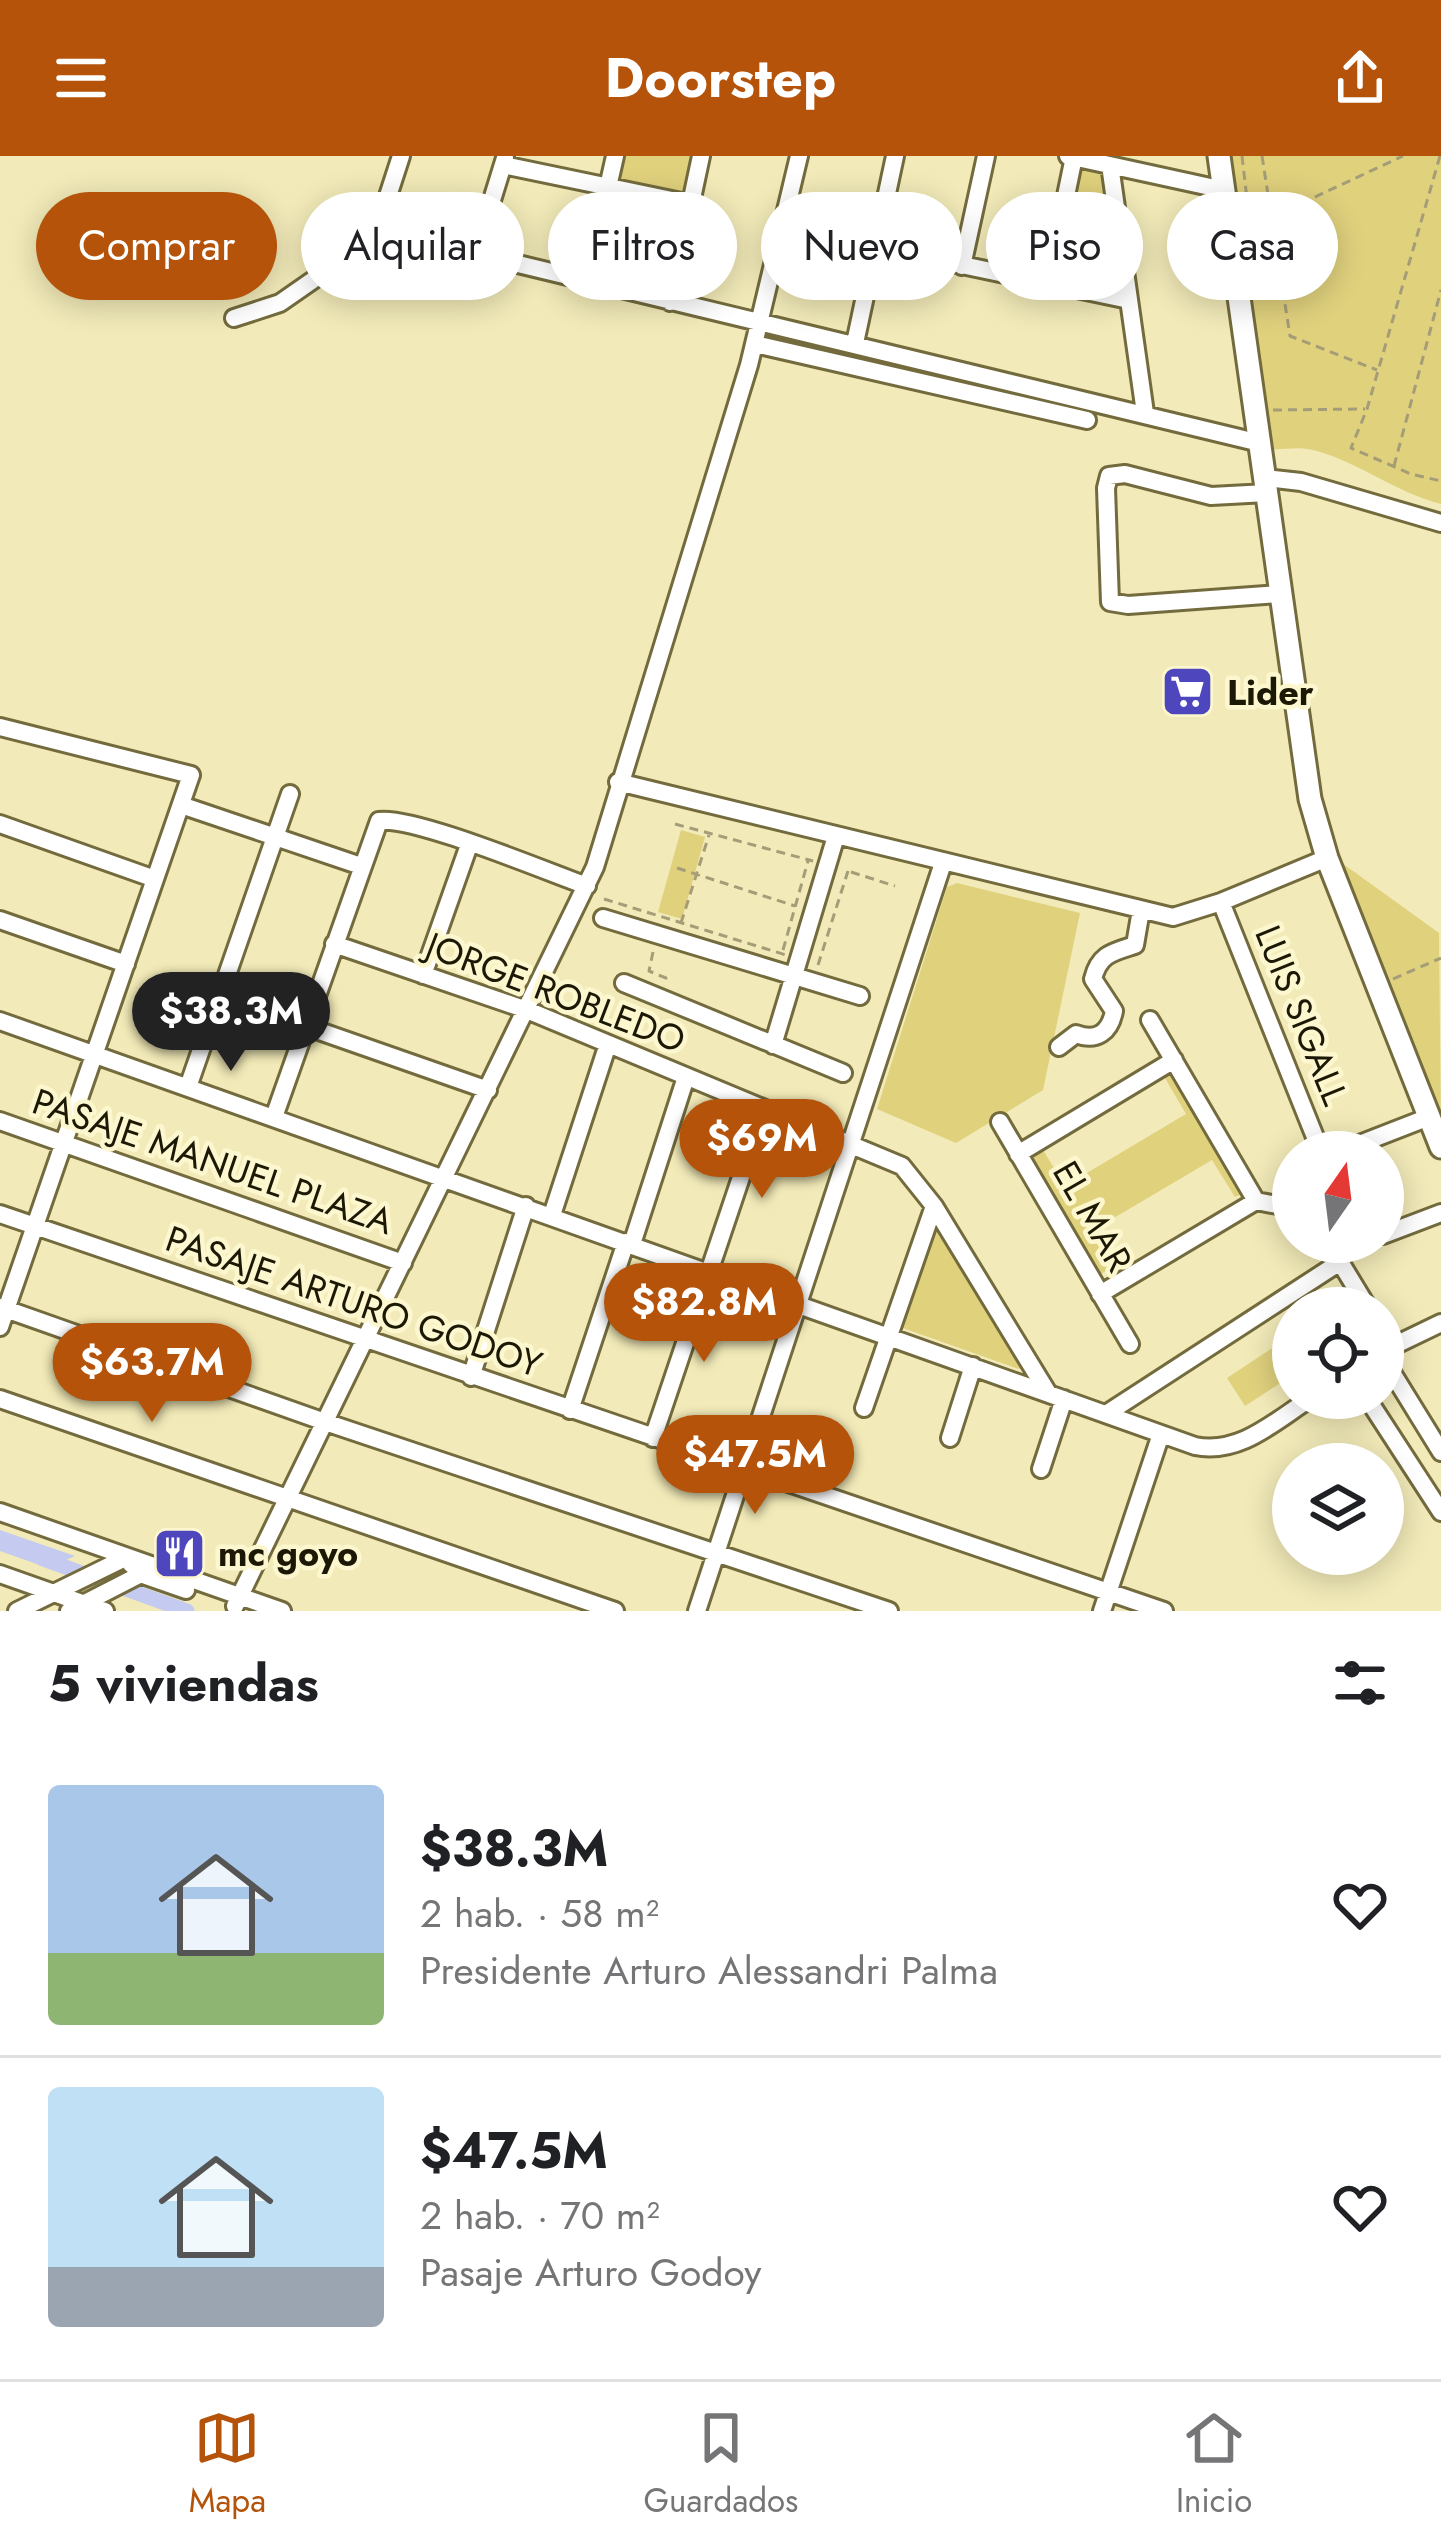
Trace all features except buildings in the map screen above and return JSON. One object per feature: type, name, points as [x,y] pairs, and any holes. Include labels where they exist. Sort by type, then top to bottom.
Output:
[{"type":"main road","points":[[1219,156],[1266,434],[1266,485],[1306,778],[1327,858],[1441,1147]]},
{"type":"street","points":[[389,192],[401,156]]},
{"type":"street","points":[[608,187],[616,156]]},
{"type":"street","points":[[694,192],[701,156]]},
{"type":"street","points":[[241,1605],[287,1500],[601,850],[761,323],[799,156]]},
{"type":"street","points":[[888,192],[896,156]]},
{"type":"street","points":[[986,156],[962,266],[986,271]]},
{"type":"street","points":[[1065,192],[1071,157],[1224,190]]},
{"type":"street","points":[[495,192],[505,161],[632,192]]},
{"type":"street","points":[[1111,165],[1115,192]]},
{"type":"street","points":[[524,267],[1145,413],[1266,434]]},
{"type":"street","points":[[234,318],[280,304],[301,289]]},
{"type":"street","points":[[855,343],[865,300]]},
{"type":"street","points":[[1129,300],[1145,413]]},
{"type":"street","points":[[754,344],[1087,420]]},
{"type":"street","points":[[1280,594],[1128,605],[1110,602],[1109,476],[1125,474],[1211,496],[1301,482],[1441,523]]},
{"type":"street","points":[[0,727],[191,775],[2,1315],[889,1611]]},
{"type":"street","points":[[618,782],[1180,916],[1327,858]]},
{"type":"street","points":[[188,1087],[290,794]]},
{"type":"street","points":[[181,805],[361,866]]},
{"type":"street","points":[[274,1117],[379,821],[423,829],[586,886]]},
{"type":"street","points":[[0,824],[155,879]]},
{"type":"street","points":[[772,1045],[818,862],[836,836]]},
{"type":"street","points":[[424,975],[469,844]]},
{"type":"street","points":[[697,1611],[943,863]]},
{"type":"street","name":"LUIS SIGALL","points":[[1220,902],[1313,1131]]},
{"type":"street","points":[[1059,1046],[1076,1034],[1101,1035],[1112,1026],[1114,1011],[1093,979],[1097,962],[1109,952],[1135,945],[1142,910]]},
{"type":"street","points":[[603,918],[791,963],[860,996]]},
{"type":"street","points":[[0,920],[125,964]]},
{"type":"street","name":"JORGE ROBLEDO","points":[[334,944],[527,1010],[908,1170],[1056,1396]]},
{"type":"street","points":[[624,983],[842,1073]]},
{"type":"street","points":[[1150,1020],[1256,1201]]},
{"type":"street","points":[[0,1021],[1203,1448],[1228,1447],[1280,1419]]},
{"type":"street","points":[[305,1026],[488,1090]]},
{"type":"street","points":[[551,1215],[608,1044]]},
{"type":"street","points":[[1018,1154],[1174,1060]]},
{"type":"street","points":[[570,1410],[686,1077]]},
{"type":"street","points":[[652,1438],[764,1109]]},
{"type":"street","name":"LUIS SIGALL","points":[[1393,1131],[1429,1117]]},
{"type":"street","name":"PASAJE MANUEL PLAZA","points":[[0,1121],[403,1262]]},
{"type":"street","name":"EL MAR","points":[[1000,1122],[1130,1344]]},
{"type":"street","points":[[1100,1294],[1256,1201],[1272,1204]]},
{"type":"street","points":[[471,1377],[526,1206]]},
{"type":"street","points":[[864,1408],[934,1206]]},
{"type":"street","points":[[1404,1227],[1441,1213]]},
{"type":"street","name":"PASAJE ARTURO GODOY","points":[[0,1214],[1164,1611]]},
{"type":"street","points":[[1106,1414],[1338,1263]]},
{"type":"street","points":[[1404,1338],[1441,1323]]},
{"type":"street","points":[[950,1438],[973,1366]]},
{"type":"street","points":[[1404,1382],[1441,1452]]},
{"type":"street","points":[[1041,1469],[1056,1396]]},
{"type":"street","points":[[0,1399],[615,1611]]},
{"type":"street","points":[[1381,1419],[1441,1512]]},
{"type":"street","points":[[1102,1611],[1161,1434]]},
{"type":"street","points":[[0,1512],[125,1558],[143,1574],[241,1605],[283,1611]]},
{"type":"street","points":[[17,1611],[125,1558]]},
{"type":"street","points":[[0,1574],[60,1589],[89,1606],[143,1574]]},
{"type":"path","points":[[1242,156],[1246,192]]},
{"type":"path","points":[[1262,156],[1268,192]]},
{"type":"path","points":[[1326,192],[1403,156]]},
{"type":"path","points":[[1440,156],[1379,370],[1351,448],[1441,481]]},
{"type":"path","points":[[1394,466],[1441,290]]},
{"type":"path","points":[[1285,300],[1290,336],[1379,370]]},
{"type":"path","points":[[1266,434],[1270,410],[1367,409]]},
{"type":"path","points":[[675,824],[818,862],[795,905],[791,963]]},
{"type":"path","points":[[681,922],[710,833]]},
{"type":"path","points":[[677,868],[795,905]]},
{"type":"path","points":[[604,899],[791,963],[818,966],[848,871],[895,886]]},
{"type":"path","points":[[656,945],[649,970],[666,978],[663,988]]},
{"type":"path","points":[[1394,979],[1441,958]]},
{"type":"shaded area","points":[[619,156],[697,156],[690,192],[617,184]]},
{"type":"shaded area","points":[[1227,156],[1441,156],[1441,504],[1324,453],[1269,449],[1248,300],[1338,300],[1338,192],[1232,192]]},
{"type":"shaded area","points":[[1080,164],[1101,169],[1105,192],[1074,192]]},
{"type":"shaded area","points":[[681,830],[705,837],[682,919],[658,912]]},
{"type":"shaded area","points":[[1335,858],[1439,933],[1441,1131]]},
{"type":"shaded area","points":[[957,883],[1080,913],[1043,1090],[956,1143],[877,1109],[947,887]]},
{"type":"shaded area","points":[[1172,1074],[1244,1193],[1235,1197],[1212,1160],[1090,1232],[1111,1268],[1099,1275],[1030,1159],[1043,1150],[1065,1186],[1186,1114],[1165,1078]]},
{"type":"shaded area","points":[[934,1221],[1023,1365],[1019,1369],[897,1326]]},
{"type":"shaded area","points":[[1272,1348],[1272,1389],[1245,1406],[1227,1378]]},
{"type":"water","points":[[0,1530],[75,1556],[48,1568],[0,1551]]},
{"type":"waterway","points":[[43,1559],[187,1611]]},
{"type":"place","name":"Lider","points":[[1188,692]]},
{"type":"place","name":"mc goyo","points":[[179,1553]]}]
